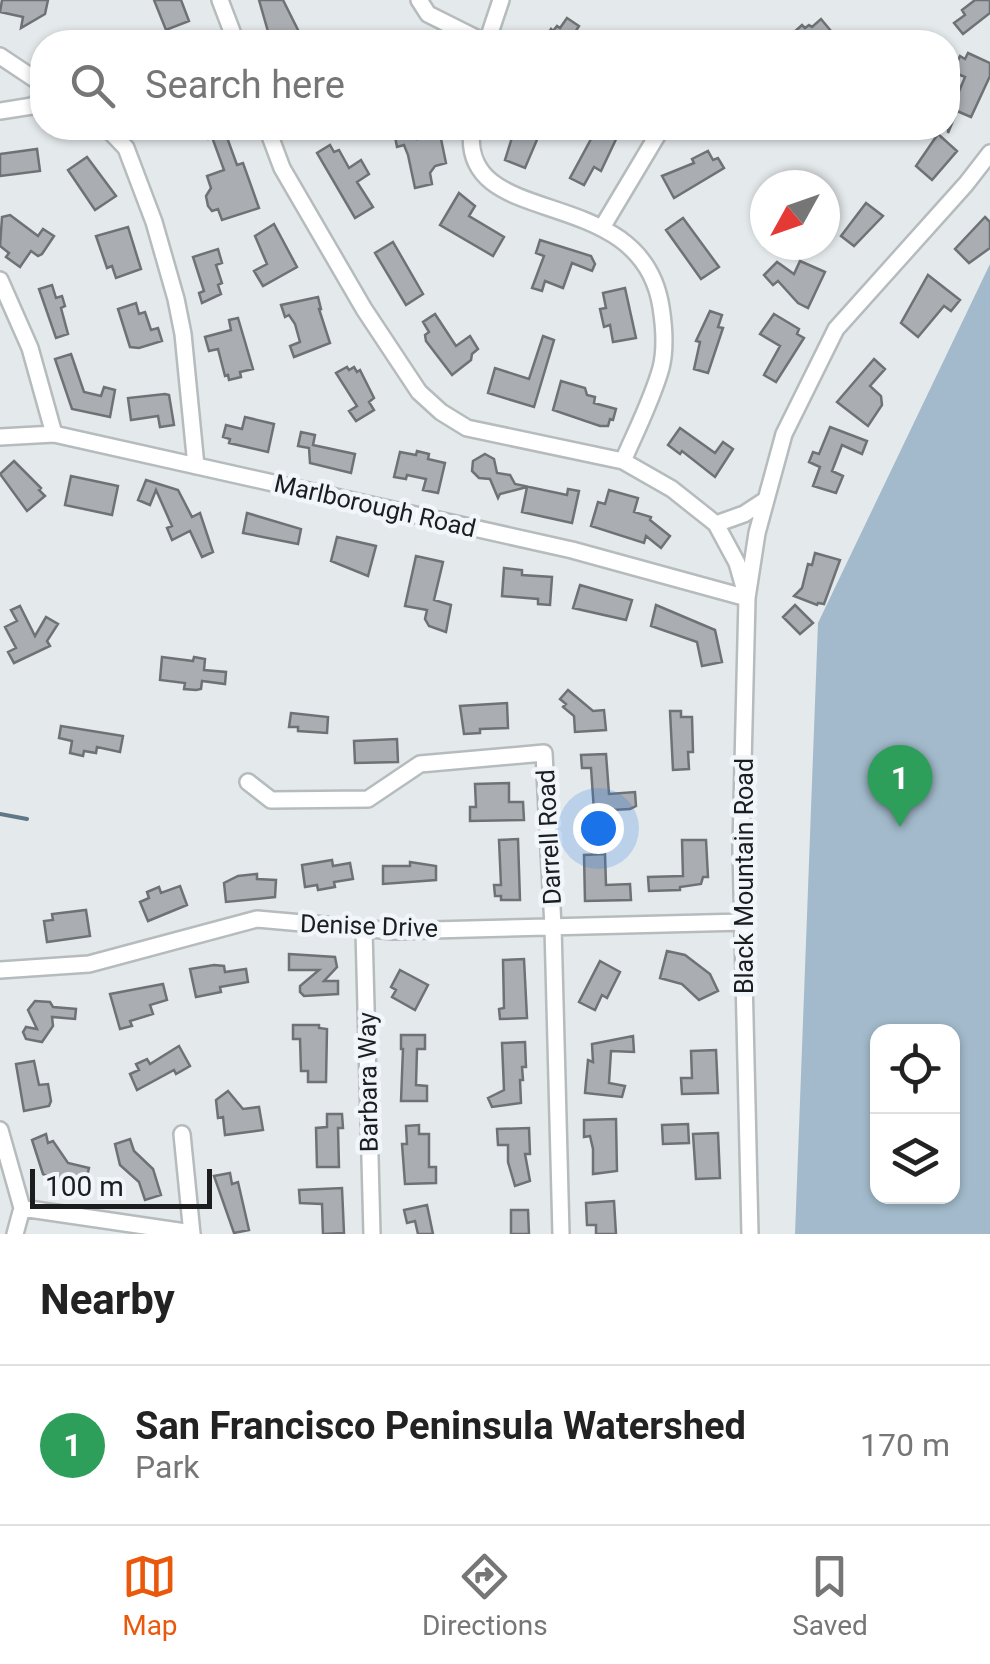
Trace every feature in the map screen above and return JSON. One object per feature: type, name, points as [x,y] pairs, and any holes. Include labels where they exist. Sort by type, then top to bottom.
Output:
[{"type":"street","points":[[220,0],[231,30]]},
{"type":"street","points":[[419,0],[428,14],[461,30]]},
{"type":"street","points":[[490,30],[501,0]]},
{"type":"street","points":[[0,56],[30,76]]},
{"type":"street","points":[[0,110],[30,106]]},
{"type":"street","points":[[119,140],[126,148],[154,222],[176,298],[196,466]]},
{"type":"street","name":"Black Mountain Road","points":[[272,140],[282,168],[364,310],[419,392],[467,428],[624,462],[672,489],[716,524],[737,564],[747,598],[741,848],[750,1234]]},
{"type":"street","points":[[470,140],[469,149],[482,172],[506,193],[603,226],[627,242],[649,266],[664,330],[661,366],[624,462]]},
{"type":"street","points":[[603,226],[654,140]]},
{"type":"street","points":[[747,598],[764,502],[784,434],[836,329],[990,153]]},
{"type":"street","points":[[0,280],[30,348],[54,434]]},
{"type":"street","name":"Marlborough Road","points":[[0,438],[54,434],[572,550],[747,598]]},
{"type":"street","points":[[716,524],[764,502]]},
{"type":"street","name":"Darrell Road","points":[[248,782],[270,800],[368,799],[420,764],[544,753],[561,1234]]},
{"type":"street","name":"Denise Drive","points":[[0,970],[89,964],[257,919],[364,931],[743,922]]},
{"type":"street","name":"Barbara Way","points":[[364,931],[372,1234]]},
{"type":"street","points":[[0,1130],[22,1208],[15,1234]]},
{"type":"street","points":[[22,1208],[192,1234],[182,1134]]},
{"type":"shaded area","points":[[990,264],[990,1234],[795,1234],[818,623]]},
{"type":"building","points":[[2,0],[48,0],[45,14],[21,28],[23,17],[0,12]]},
{"type":"building","points":[[154,0],[181,0],[189,21],[166,30]]},
{"type":"building","points":[[259,0],[283,0],[298,30],[268,30]]},
{"type":"building","points":[[975,0],[990,0],[990,13],[963,34],[954,23],[965,15],[962,10]]},
{"type":"building","points":[[567,18],[579,26],[576,30],[554,30]]},
{"type":"building","points":[[821,19],[830,30],[796,30],[802,25],[812,27]]},
{"type":"building","points":[[968,53],[990,63],[990,76],[971,117],[960,112],[960,89],[965,77],[960,75],[960,56],[965,59]]},
{"type":"building","points":[[213,140],[228,140],[237,165],[243,163],[259,208],[222,220],[218,209],[212,211],[206,196],[211,188],[207,176],[224,170]]},
{"type":"building","points":[[396,140],[441,140],[446,163],[435,166],[430,173],[432,184],[415,188],[404,145],[397,147]]},
{"type":"building","points":[[511,140],[537,140],[525,168],[505,160]]},
{"type":"building","points":[[591,140],[616,140],[601,171],[594,167],[584,185],[570,178]]},
{"type":"building","points":[[934,140],[945,140],[957,151],[932,180],[916,166]]},
{"type":"building","points":[[330,145],[334,152],[339,150],[349,168],[361,160],[369,174],[357,182],[373,207],[355,218],[317,153]]},
{"type":"building","points":[[37,149],[40,171],[0,176],[0,154]]},
{"type":"building","points":[[708,151],[724,168],[674,198],[662,176],[694,163],[692,159]]},
{"type":"building","points":[[87,157],[116,196],[95,210],[68,170]]},
{"type":"building","points":[[459,193],[475,206],[469,216],[504,237],[493,256],[440,225]]},
{"type":"building","points":[[866,203],[883,216],[854,246],[841,236]]},
{"type":"building","points":[[10,215],[38,236],[43,229],[54,236],[42,254],[31,251],[20,267],[6,257],[9,253],[0,246],[2,217]]},
{"type":"building","points":[[985,217],[990,222],[990,248],[969,263],[955,249]]},
{"type":"building","points":[[683,218],[719,267],[701,279],[666,230]]},
{"type":"building","points":[[274,224],[297,267],[263,286],[254,271],[267,264],[255,236]]},
{"type":"building","points":[[128,227],[141,269],[116,278],[112,266],[107,268],[96,236]]},
{"type":"building","points":[[540,240],[591,256],[595,264],[592,271],[572,263],[563,288],[545,281],[542,291],[532,288],[544,256],[536,253]]},
{"type":"building","points":[[393,242],[423,294],[406,305],[375,253]]},
{"type":"building","points":[[218,249],[222,263],[216,265],[221,294],[202,303],[199,293],[204,291],[193,257]]},
{"type":"building","points":[[800,261],[825,272],[808,308],[778,281],[773,285],[764,275],[777,262],[794,274]]},
{"type":"building","points":[[928,275],[960,300],[951,311],[944,306],[918,337],[901,323]]},
{"type":"building","points":[[52,285],[56,298],[62,296],[68,334],[56,338],[39,289]]},
{"type":"building","points":[[625,288],[636,338],[613,342],[610,325],[604,327],[600,309],[606,308],[603,293]]},
{"type":"building","points":[[318,297],[330,343],[294,357],[290,346],[300,342],[295,324],[289,315],[285,317],[281,305]]},
{"type":"building","points":[[136,303],[139,314],[145,312],[151,330],[158,328],[162,341],[130,347],[118,309]]},
{"type":"building","points":[[710,311],[722,315],[718,327],[723,328],[708,373],[694,369],[700,342],[696,341]]},
{"type":"building","points":[[435,314],[456,346],[470,336],[478,349],[452,375],[426,341],[429,332],[423,322]]},
{"type":"building","points":[[774,314],[799,329],[797,334],[804,338],[776,382],[764,375],[780,346],[760,334]]},
{"type":"building","points":[[238,318],[253,369],[229,380],[218,349],[209,351],[205,337],[231,330],[229,320]]},
{"type":"building","points":[[543,336],[554,340],[534,407],[488,393],[495,368],[529,379]]},
{"type":"building","points":[[71,354],[84,392],[101,396],[104,387],[115,390],[110,417],[72,409],[55,359]]},
{"type":"building","points":[[874,359],[885,369],[870,386],[881,396],[882,405],[868,426],[837,402]]},
{"type":"building","points":[[347,367],[360,370],[374,398],[369,402],[374,410],[356,421],[349,411],[357,406],[336,373]]},
{"type":"building","points":[[561,381],[585,388],[587,395],[595,397],[594,403],[616,409],[608,426],[553,410]]},
{"type":"building","points":[[169,395],[174,425],[160,427],[158,416],[131,420],[128,398]]},
{"type":"building","points":[[245,417],[274,424],[268,452],[229,443],[230,439],[223,437],[226,425],[242,429]]},
{"type":"building","points":[[830,427],[867,441],[862,454],[842,445],[832,471],[843,476],[836,493],[813,486],[820,467],[809,462],[813,452],[819,454]]},
{"type":"building","points":[[680,428],[715,453],[723,442],[733,449],[715,477],[668,445]]},
{"type":"building","points":[[301,432],[315,435],[313,445],[355,454],[351,473],[310,463],[309,448],[298,446]]},
{"type":"building","points":[[417,451],[429,454],[428,459],[445,463],[438,493],[423,490],[426,479],[394,477],[400,452],[416,455]]},
{"type":"building","points":[[485,454],[494,459],[497,473],[510,475],[515,484],[567,495],[568,489],[579,491],[572,523],[522,512],[527,487],[500,494],[498,498],[490,479],[479,478],[472,471],[473,461]]},
{"type":"building","points":[[14,461],[45,496],[27,511],[0,474]]},
{"type":"building","points":[[71,476],[118,486],[112,515],[65,505]]},
{"type":"building","points":[[146,480],[178,490],[192,517],[200,513],[213,552],[202,557],[190,531],[172,540],[167,528],[172,526],[156,490],[150,505],[138,500]]},
{"type":"building","points":[[609,490],[638,498],[634,512],[651,517],[670,536],[661,548],[646,536],[644,543],[591,526],[598,502],[605,504]]},
{"type":"building","points":[[247,513],[301,529],[298,544],[243,533]]},
{"type":"building","points":[[337,537],[376,546],[368,576],[331,561]]},
{"type":"building","points":[[815,553],[840,560],[824,604],[817,605],[794,596],[802,588]]},
{"type":"building","points":[[416,556],[443,562],[434,600],[451,605],[446,632],[429,626],[425,619],[427,610],[405,606]]},
{"type":"building","points":[[504,568],[522,570],[522,575],[552,577],[550,605],[538,604],[538,599],[502,596]]},
{"type":"building","points":[[580,585],[632,600],[626,620],[573,608]]},
{"type":"building","points":[[656,605],[715,630],[722,662],[702,666],[697,642],[651,626]]},
{"type":"building","points":[[795,605],[813,623],[800,634],[783,617]]},
{"type":"building","points":[[20,606],[35,636],[46,617],[58,624],[47,641],[50,646],[14,663],[8,652],[16,648],[5,627],[17,621],[11,610]]},
{"type":"building","points":[[162,657],[205,659],[204,670],[226,672],[225,684],[202,681],[201,689],[196,690],[184,689],[185,683],[160,680]]},
{"type":"building","points":[[568,690],[593,711],[604,710],[606,730],[575,732],[574,716],[560,699]]},
{"type":"building","points":[[507,703],[508,728],[464,734],[460,706]]},
{"type":"building","points":[[670,711],[692,717],[693,752],[688,752],[689,769],[673,770]]},
{"type":"building","points":[[291,713],[328,717],[327,733],[289,727]]},
{"type":"building","points":[[61,726],[123,736],[120,752],[97,747],[96,753],[84,751],[83,756],[70,753],[72,741],[59,738]]},
{"type":"building","points":[[397,739],[398,762],[355,763],[354,741]]},
{"type":"building","points":[[606,754],[609,794],[635,792],[636,806],[594,811],[591,768],[582,768],[581,755]]},
{"type":"building","points":[[509,783],[509,802],[523,802],[524,820],[470,821],[470,807],[476,807],[475,784]]},
{"type":"building","points":[[518,839],[520,900],[501,900],[501,896],[495,896],[494,885],[501,885],[499,840]]},
{"type":"building","points":[[682,840],[706,840],[708,877],[703,877],[701,884],[680,890],[649,891],[648,877],[683,876]]},
{"type":"building","points":[[605,854],[606,885],[630,884],[631,900],[585,901],[584,855]]},
{"type":"building","points":[[332,860],[333,866],[350,863],[353,879],[318,890],[317,885],[305,887],[302,865]]},
{"type":"building","points":[[410,862],[436,866],[436,880],[383,884],[383,866],[410,866]]},
{"type":"building","points":[[257,874],[257,879],[276,880],[275,897],[226,902],[224,883],[238,876]]},
{"type":"building","points":[[180,886],[187,905],[148,921],[140,902],[149,898],[147,892],[159,887],[161,893]]},
{"type":"building","points":[[86,910],[90,936],[47,942],[44,921],[53,920],[52,914]]},
{"type":"building","points":[[667,951],[685,955],[710,974],[718,991],[699,1000],[682,984],[660,978]]},
{"type":"building","points":[[289,954],[335,957],[337,967],[324,981],[338,981],[338,994],[304,996],[300,986],[319,970],[289,970]]},
{"type":"building","points":[[524,959],[527,1018],[500,1019],[499,1009],[504,1008],[503,960]]},
{"type":"building","points":[[600,961],[620,972],[607,998],[602,995],[595,1010],[579,1002]]},
{"type":"building","points":[[224,966],[225,972],[246,969],[248,982],[196,997],[190,969]]},
{"type":"building","points":[[400,970],[428,985],[415,1010],[392,997],[396,990],[391,987]]},
{"type":"building","points":[[163,984],[167,1000],[150,1005],[153,1014],[130,1021],[132,1026],[120,1029],[110,994]]},
{"type":"building","points":[[35,1001],[76,1009],[75,1019],[52,1017],[53,1026],[42,1042],[26,1039],[26,1027],[37,1029],[28,1010]]},
{"type":"building","points":[[293,1025],[319,1025],[327,1029],[326,1082],[308,1082],[308,1071],[301,1071],[300,1039],[293,1039]]},
{"type":"building","points":[[401,1035],[425,1035],[425,1049],[417,1049],[416,1085],[427,1086],[427,1101],[401,1101]]},
{"type":"building","points":[[633,1036],[634,1052],[611,1051],[609,1083],[625,1086],[622,1097],[585,1093],[588,1060],[593,1062],[592,1044]]},
{"type":"building","points":[[525,1042],[521,1103],[492,1107],[488,1098],[504,1090],[502,1043]]},
{"type":"building","points":[[179,1046],[190,1066],[137,1090],[130,1074],[139,1070],[136,1064],[147,1059],[150,1064]]},
{"type":"building","points":[[716,1050],[718,1093],[682,1094],[681,1078],[692,1078],[691,1051]]},
{"type":"building","points":[[34,1061],[39,1085],[48,1084],[51,1101],[49,1106],[24,1111],[16,1064]]},
{"type":"building","points":[[228,1091],[243,1109],[259,1107],[263,1130],[225,1135],[216,1100]]},
{"type":"building","points":[[327,1114],[342,1114],[343,1128],[338,1128],[339,1167],[317,1167],[316,1128],[327,1127]]},
{"type":"building","points":[[616,1119],[617,1171],[593,1174],[593,1149],[590,1136],[584,1137],[584,1120]]},
{"type":"building","points":[[688,1124],[689,1143],[663,1144],[662,1125]]},
{"type":"building","points":[[419,1125],[419,1134],[429,1134],[429,1167],[436,1167],[436,1183],[405,1184],[402,1144],[407,1144],[406,1126]]},
{"type":"building","points":[[529,1128],[530,1154],[525,1154],[530,1181],[515,1186],[508,1145],[498,1145],[497,1129]]},
{"type":"building","points":[[718,1133],[720,1178],[696,1179],[693,1134]]},
{"type":"building","points":[[46,1134],[48,1143],[53,1141],[68,1163],[89,1168],[86,1181],[53,1179],[43,1174],[32,1140]]},
{"type":"building","points":[[130,1139],[134,1151],[153,1169],[161,1195],[145,1200],[139,1182],[120,1165],[115,1144]]},
{"type":"building","points":[[230,1173],[232,1184],[238,1182],[249,1230],[234,1233],[214,1176]]},
{"type":"building","points":[[342,1188],[344,1233],[323,1234],[322,1204],[300,1203],[299,1190]]},
{"type":"building","points":[[614,1201],[616,1234],[596,1234],[596,1225],[587,1225],[586,1203]]},
{"type":"building","points":[[427,1205],[433,1234],[418,1234],[415,1221],[407,1223],[404,1210]]},
{"type":"building","points":[[511,1210],[528,1210],[529,1234],[511,1234]]},
{"type":"waterway","points":[[0,814],[27,819]]},
{"type":"place","name":"San Francisco Peninsula Watershed","points":[[900,827]]}]
